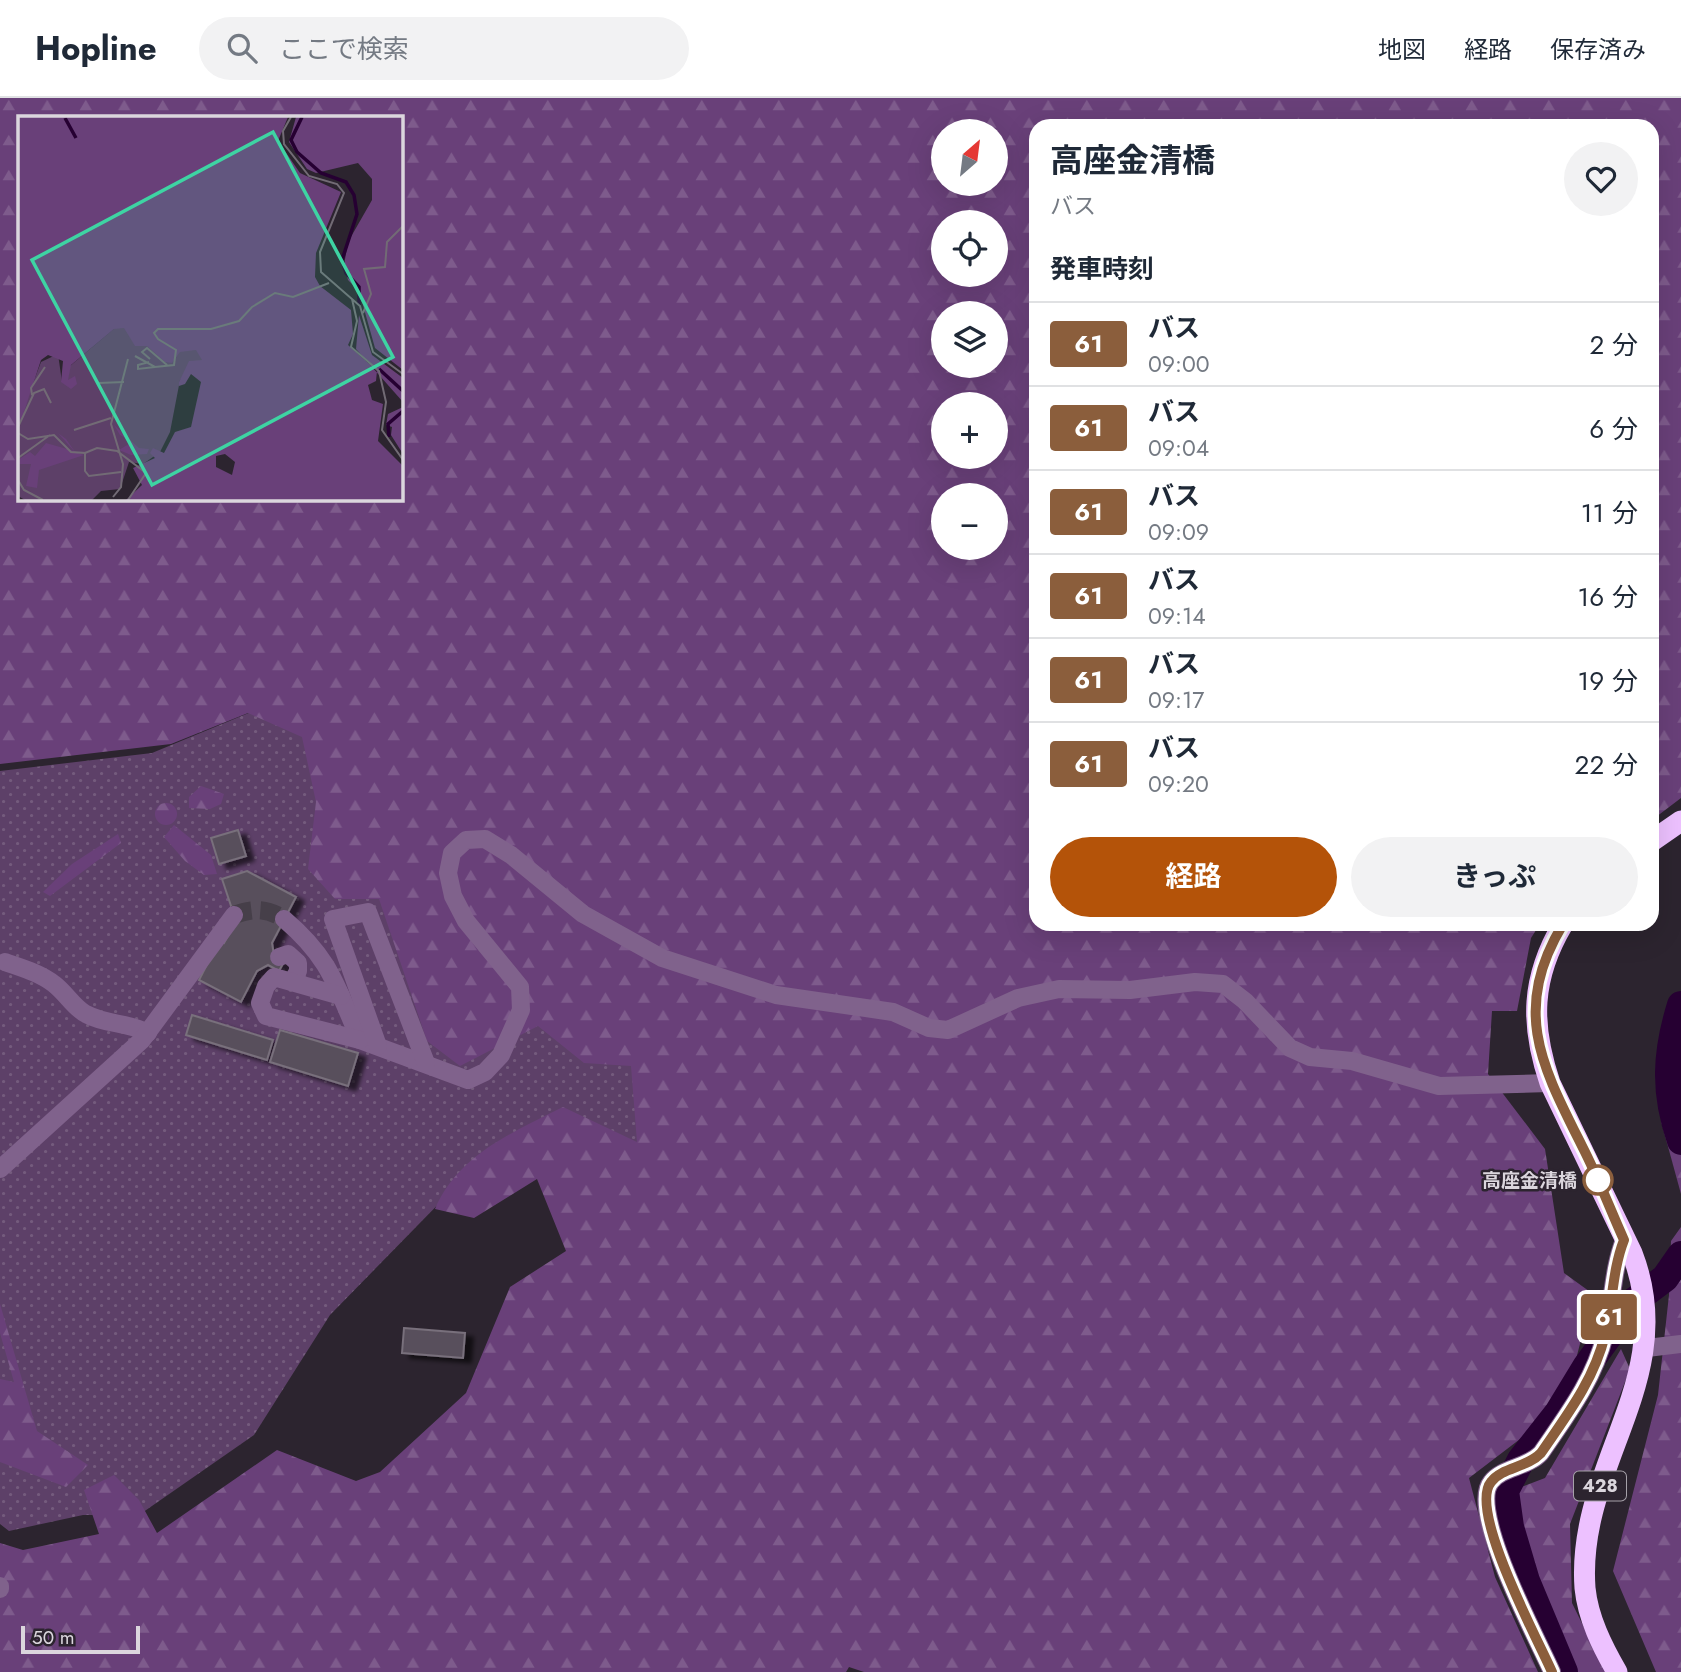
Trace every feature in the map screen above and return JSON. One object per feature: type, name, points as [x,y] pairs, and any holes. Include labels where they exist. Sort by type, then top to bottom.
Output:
[{"type":"highway","points":[[1659,836],[1681,821]]},
{"type":"highway","name":"428","points":[[1560,931],[1546,958],[1536,1002],[1535,1026],[1550,1083],[1584,1149],[1642,1275],[1647,1301],[1647,1348],[1637,1394],[1594,1502],[1585,1559],[1585,1589],[1591,1617],[1617,1672]]},
{"type":"street","points":[[292,982],[298,971],[298,963],[288,954],[275,967],[266,986],[260,1003],[266,1016],[360,1040],[468,1080],[485,1072],[501,1055],[521,1010],[520,987],[466,921],[453,896],[448,873],[452,853],[466,840],[485,839],[511,855],[583,914],[662,958],[776,995],[893,1012],[929,1028],[948,1030],[1018,998],[1059,989],[1129,990],[1195,982],[1223,984],[1245,1001],[1266,1026],[1290,1048],[1310,1057],[1378,1067],[1439,1086],[1550,1083]]},
{"type":"street","points":[[378,1046],[333,919],[368,912],[426,1063]]},
{"type":"street","points":[[0,1169],[126,1058],[148,1033],[234,915]]},
{"type":"street","points":[[284,919],[312,942],[341,996],[360,1040]]},
{"type":"street","points":[[5,962],[54,984],[84,1014],[148,1033]]},
{"type":"street","points":[[275,967],[292,982],[341,996]]},
{"type":"street","points":[[1552,1672],[1489,1530],[1485,1497],[1490,1482],[1499,1475],[1531,1463],[1541,1453],[1594,1372],[1611,1310],[1615,1265],[1628,1246]]},
{"type":"street","points":[[1647,1348],[1681,1344]]},
{"type":"shaded area","points":[[261,708],[316,730],[412,890],[523,1001],[654,1059],[657,1161],[460,1182],[330,1315],[254,1435],[139,1515],[83,1515],[9,1531],[0,1524],[0,771],[152,753]]},
{"type":"green space","points":[[0,98],[1681,98],[1681,798],[1659,815],[1659,119],[1029,119],[1029,931],[1536,931],[1531,938],[1517,1011],[1492,1011],[1488,1074],[1545,1149],[1564,1273],[1593,1294],[1575,1363],[1532,1430],[1469,1478],[1495,1577],[1538,1672],[864,1672],[849,1667],[846,1672],[0,1672],[0,1543],[23,1550],[99,1534],[84,1490],[114,1475],[139,1500],[157,1533],[277,1450],[356,1481],[380,1472],[466,1393],[510,1287],[566,1251],[537,1179],[474,1218],[435,1209],[445,1190],[472,1160],[489,1147],[563,1107],[637,1142],[631,1066],[584,1063],[538,1026],[460,1066],[427,1041],[379,899],[335,899],[308,869],[316,802],[302,737],[248,713],[171,744],[0,764]]},
{"type":"green space","points":[[201,786],[224,794],[221,804],[210,809],[189,808],[189,797]]},
{"type":"green space","points":[[166,803],[174,806],[177,814],[174,822],[166,825],[158,822],[155,814],[158,806]]},
{"type":"green space","points":[[174,825],[211,855],[217,874],[204,875],[185,861],[164,837]]},
{"type":"green space","points":[[118,834],[121,843],[50,896],[43,892],[72,864]]},
{"type":"green space","points":[[1681,1038],[1681,1194],[1661,1121]]},
{"type":"green space","points":[[1681,1227],[1681,1672],[1656,1672],[1613,1571],[1658,1395],[1669,1295],[1671,1241]]},
{"type":"green space","points":[[0,1304],[37,1431],[88,1465],[66,1487],[0,1462],[0,1379],[14,1382],[0,1333]]},
{"type":"green space","points":[[1621,1349],[1630,1369],[1570,1524],[1572,1603],[1606,1672],[1565,1672],[1506,1526],[1516,1489],[1545,1478]]},
{"type":"building","points":[[238,830],[246,856],[219,864],[211,838]]},
{"type":"building","points":[[247,871],[296,897],[272,943],[274,955],[285,960],[279,971],[268,965],[257,971],[241,1002],[199,980],[219,941],[224,943],[236,921],[222,879]]},
{"type":"building","points":[[192,1015],[273,1040],[267,1060],[186,1035]]},
{"type":"building","points":[[280,1030],[358,1053],[348,1086],[270,1062]]},
{"type":"building","points":[[404,1328],[465,1333],[463,1358],[402,1353]]},
{"type":"waterway","points":[[1681,1005],[1672,1040],[1669,1073],[1672,1106],[1681,1141]]},
{"type":"waterway","points":[[1564,1672],[1526,1581],[1510,1527],[1505,1491],[1521,1460],[1558,1413],[1586,1367],[1633,1302],[1665,1278],[1681,1255]]},
{"type":"tunnel","points":[[234,915],[260,910],[284,919]]},
{"type":"bus line","name":"61","points":[[1552,1672],[1489,1530],[1485,1497],[1490,1482],[1499,1475],[1531,1463],[1541,1453],[1594,1372],[1611,1310],[1615,1265],[1624,1240],[1584,1149],[1550,1083],[1541,1055],[1535,1026],[1539,981],[1559,931]]},
{"type":"place","name":"高座金清橋","points":[[1598,1180]]}]
